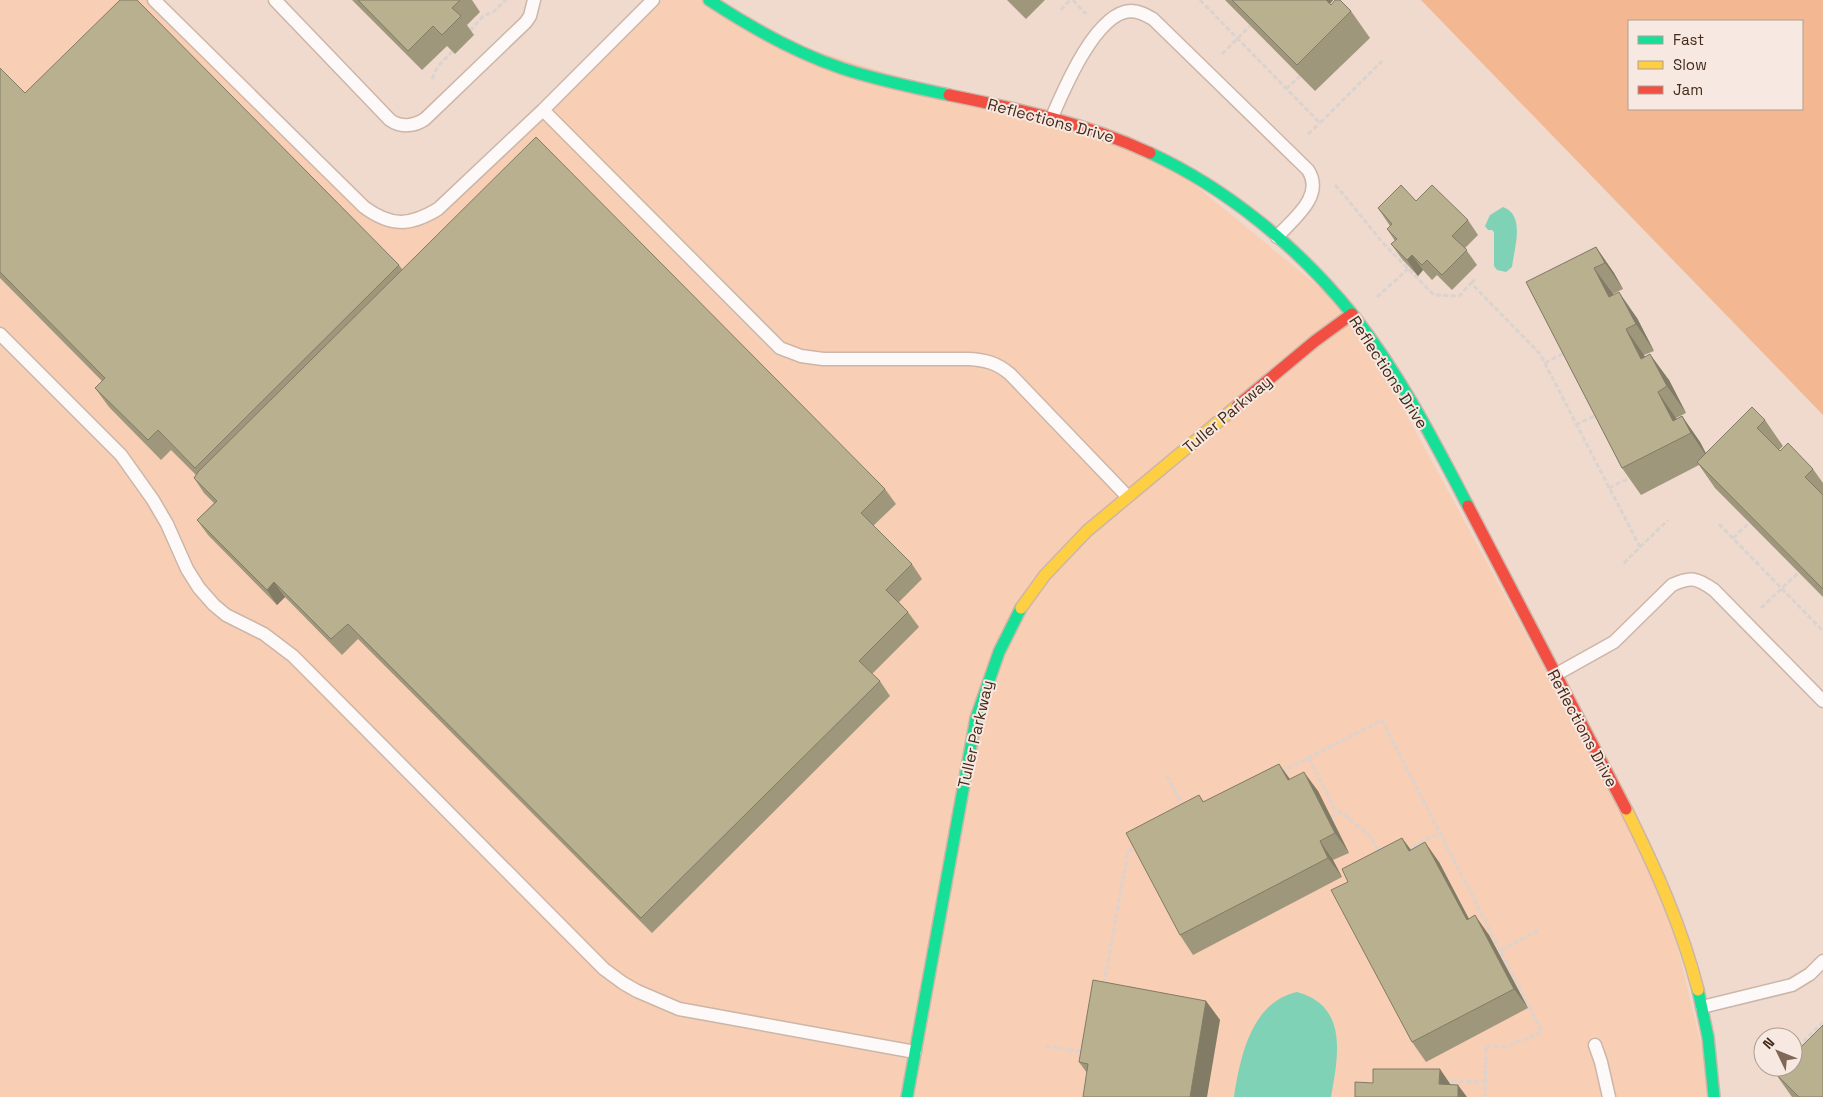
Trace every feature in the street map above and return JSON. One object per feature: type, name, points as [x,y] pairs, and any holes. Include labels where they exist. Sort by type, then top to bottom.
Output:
[{"type":"street","name":"Reflections Drive","points":[[708,0],[761,34],[856,73],[1052,117],[1118,137],[1162,158],[1197,179],[1248,214],[1277,237],[1324,283],[1352,314],[1409,396],[1465,498],[1629,816],[1663,887],[1684,942],[1702,1007],[1714,1097]]},
{"type":"street","name":"Tuller Parkway","points":[[907,1097],[976,718],[990,673],[1010,628],[1032,592],[1052,566],[1087,531],[1314,341],[1352,314]]},
{"type":"lane","points":[[154,0],[364,207],[377,216],[392,222],[408,222],[424,218],[438,209],[543,110],[653,0]]},
{"type":"lane","points":[[275,0],[390,120],[405,125],[413,125],[425,119],[526,22],[530,16],[534,0]]},
{"type":"lane","points":[[1052,117],[1070,76],[1085,50],[1106,25],[1118,15],[1131,11],[1142,13],[1152,19],[1308,170],[1314,187],[1312,196],[1277,237]]},
{"type":"lane","points":[[543,110],[780,348],[801,356],[823,359],[970,359],[986,360],[999,365],[1010,374],[1127,496]]},
{"type":"lane","points":[[0,334],[121,455],[153,500],[167,524],[187,569],[199,588],[214,604],[226,615],[264,634],[294,656],[604,969],[622,983],[679,1009],[915,1052]]},
{"type":"lane","points":[[1555,675],[1614,642],[1672,585],[1682,580],[1694,578],[1714,590],[1823,701]]},
{"type":"lane","points":[[1702,1007],[1792,985],[1810,974],[1823,961]]},
{"type":"lane","points":[[1595,1045],[1602,1062],[1609,1097]]},
{"type":"path","points":[[470,31],[483,16],[494,12],[506,0]]},
{"type":"path","points":[[1060,10],[1070,0]]},
{"type":"path","points":[[1200,0],[1320,123]]},
{"type":"path","points":[[1205,70],[1250,26]]},
{"type":"path","points":[[1308,134],[1382,61]]},
{"type":"path","points":[[1286,89],[1300,76]]},
{"type":"path","points":[[1329,180],[1344,194],[1384,242],[1434,295],[1459,296],[1476,278]]},
{"type":"path","points":[[1352,314],[1377,297],[1409,268]]},
{"type":"path","points":[[1471,283],[1540,354],[1640,547]]},
{"type":"path","points":[[1544,363],[1567,352]]},
{"type":"path","points":[[1576,425],[1599,414]]},
{"type":"path","points":[[1609,488],[1631,476]]},
{"type":"path","points":[[1624,564],[1668,520]]},
{"type":"path","points":[[1733,538],[1749,522]]},
{"type":"path","points":[[1719,524],[1823,631]]},
{"type":"path","points":[[1747,623],[1798,572]]},
{"type":"path","points":[[1275,776],[1382,720],[1499,952],[1542,1032],[1505,1046],[1486,1046],[1485,1097]]},
{"type":"path","points":[[1309,758],[1337,813]]},
{"type":"path","points":[[1166,776],[1185,811]]},
{"type":"path","points":[[1331,817],[1341,812],[1372,838],[1383,861]]},
{"type":"path","points":[[1399,853],[1440,832]]},
{"type":"path","points":[[1104,986],[1128,851],[1145,842]]},
{"type":"path","points":[[1499,952],[1540,929]]},
{"type":"path","points":[[1803,1042],[1823,1022]]},
{"type":"path","points":[[1046,1046],[1092,1052]]},
{"type":"path","points":[[1436,1081],[1485,1082]]},
{"type":"shaded area","points":[[0,0],[154,0],[377,216],[424,217],[653,0],[709,0],[761,34],[1162,158],[1352,314],[1663,887],[1714,1097],[0,1097]]},
{"type":"shaded area","points":[[1421,0],[1823,0],[1823,415]]},
{"type":"shaded area","points":[[1503,207],[1510,211],[1514,217],[1517,233],[1512,267],[1506,272],[1497,270],[1494,266],[1494,232],[1488,230],[1485,226],[1490,215]]},
{"type":"shaded area","points":[[1297,992],[1314,999],[1325,1009],[1332,1021],[1336,1035],[1337,1050],[1331,1097],[1234,1097],[1244,1049],[1258,1019],[1281,998]]},
{"type":"building","points":[[120,0],[137,0],[399,265],[195,468],[158,430],[148,440],[95,388],[105,378],[0,272],[0,68],[25,93]]},
{"type":"building","points":[[358,0],[460,0],[452,8],[461,16],[442,35],[433,26],[408,51]]},
{"type":"building","points":[[1232,0],[1326,0],[1331,5],[1335,0],[1340,0],[1351,11],[1297,65]]},
{"type":"building","points":[[536,137],[885,489],[861,513],[912,564],[886,590],[908,612],[859,661],[880,681],[641,918],[348,624],[331,639],[274,582],[267,590],[197,520],[217,501],[194,478],[198,472]]},
{"type":"building","points":[[1401,185],[1416,201],[1432,185],[1468,220],[1452,236],[1467,250],[1442,275],[1427,260],[1422,265],[1412,255],[1407,260],[1391,244],[1397,239],[1387,229],[1392,224],[1378,208]]},
{"type":"building","points":[[1596,247],[1605,263],[1594,268],[1609,297],[1619,292],[1636,324],[1626,329],[1641,359],[1650,354],[1667,386],[1658,392],[1673,421],[1682,416],[1691,433],[1622,468],[1526,282]]},
{"type":"building","points":[[1752,407],[1765,420],[1757,428],[1780,451],[1788,443],[1813,469],[1805,477],[1823,495],[1823,589],[1697,462]]},
{"type":"building","points":[[1279,764],[1288,780],[1304,772],[1335,833],[1320,841],[1328,858],[1180,935],[1126,833],[1199,795],[1203,802]]},
{"type":"building","points":[[1402,838],[1409,851],[1425,842],[1467,920],[1475,915],[1514,989],[1412,1042],[1331,890],[1348,882],[1342,869]]},
{"type":"building","points":[[1093,980],[1206,1001],[1190,1097],[1083,1097],[1088,1064],[1079,1062]]},
{"type":"building","points":[[1823,1025],[1823,1097],[1799,1097],[1779,1077],[1803,1077],[1803,1045]]},
{"type":"building","points":[[1373,1069],[1440,1069],[1439,1084],[1458,1085],[1458,1097],[1355,1097],[1355,1082],[1373,1083]]},
{"type":"traffic: fast","points":[[709,0],[773,38],[824,62],[867,76],[949,95]]},
{"type":"traffic: fast","points":[[1150,153],[1207,184],[1234,202],[1286,244],[1332,290],[1386,360],[1429,432],[1468,506]]},
{"type":"traffic: fast","points":[[907,1097],[976,718],[999,652],[1021,608]]},
{"type":"traffic: fast","points":[[1698,990],[1708,1037],[1714,1097]]},
{"type":"traffic: slow","points":[[1021,608],[1045,575],[1087,531],[1237,406]]},
{"type":"traffic: slow","points":[[1626,809],[1676,920],[1698,990]]},
{"type":"traffic: jam","points":[[949,95],[1076,125],[1126,142],[1150,153]]},
{"type":"traffic: jam","points":[[1237,406],[1315,341],[1352,314]]},
{"type":"traffic: jam","points":[[1468,506],[1626,809]]}]
